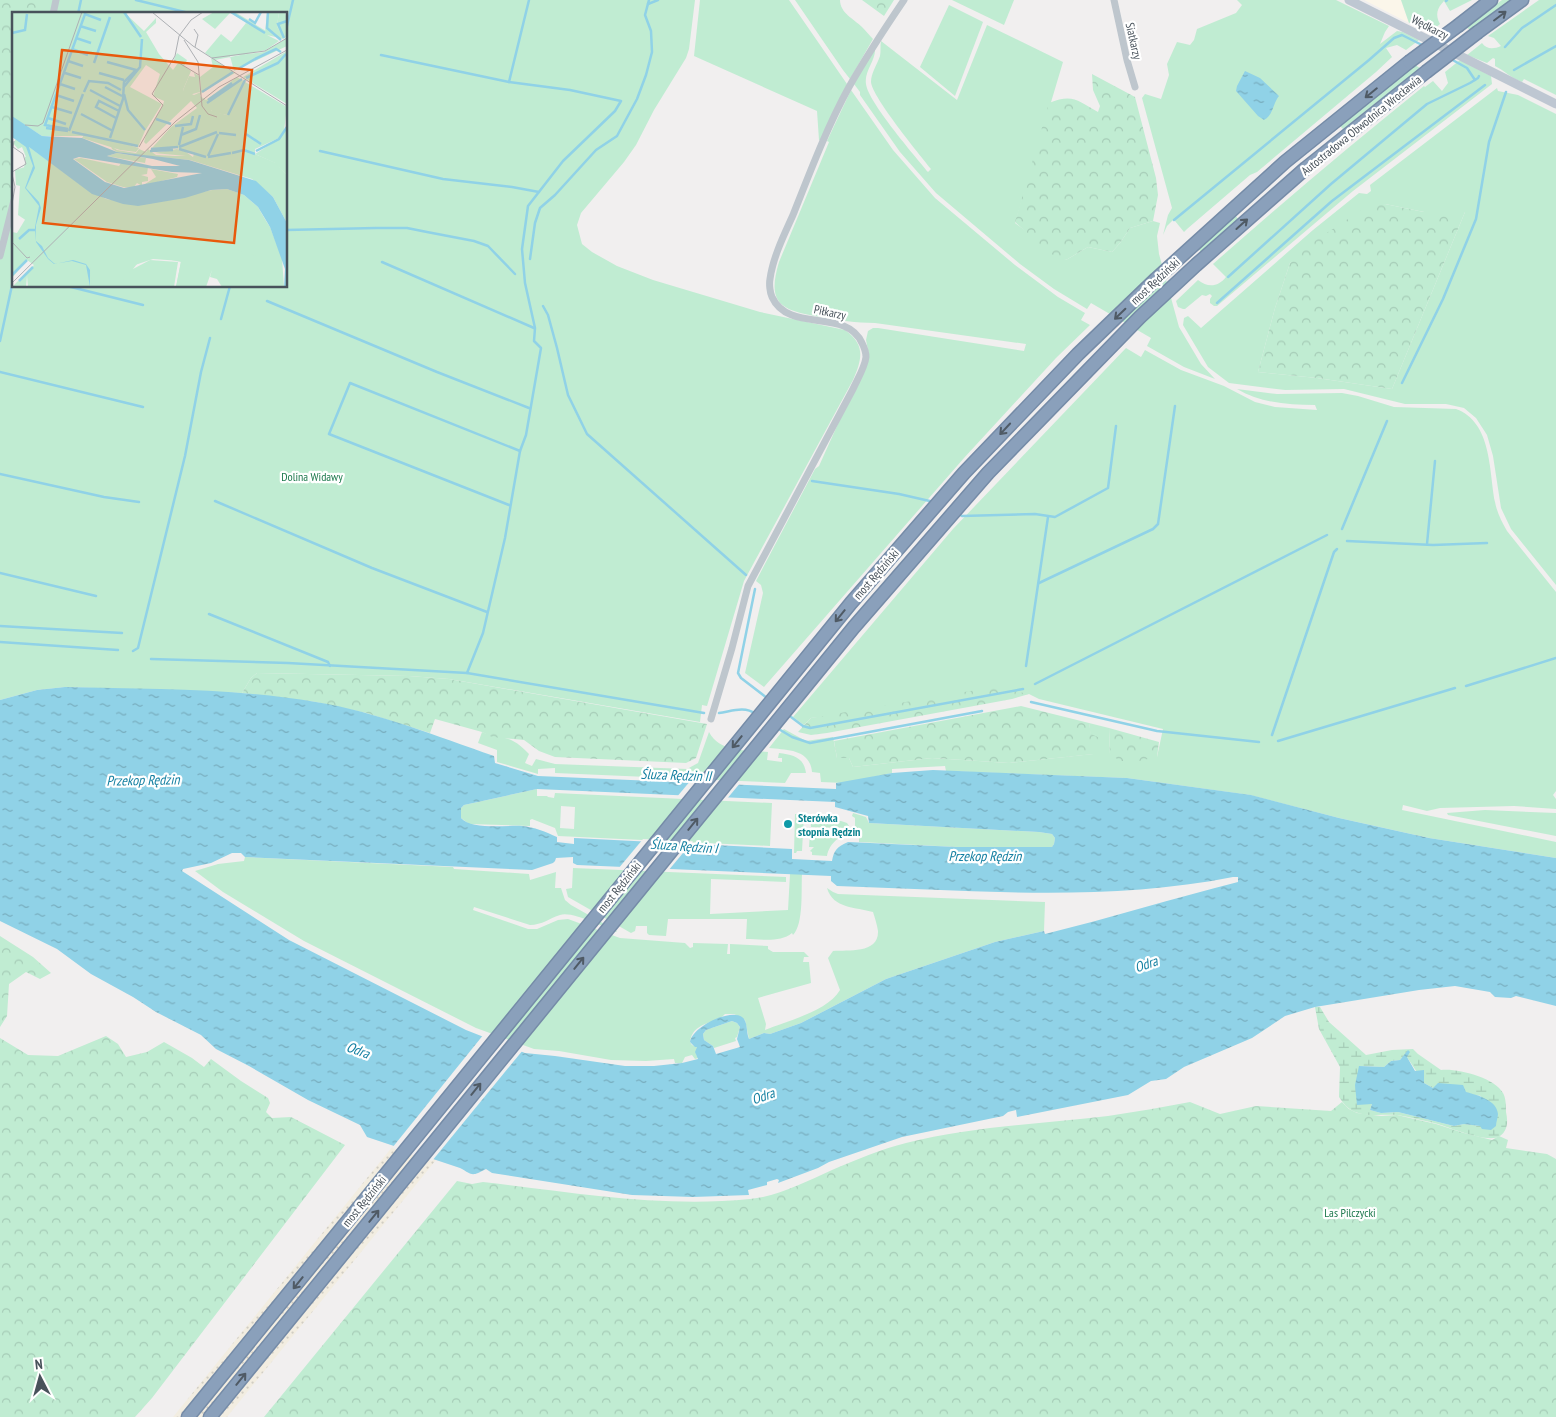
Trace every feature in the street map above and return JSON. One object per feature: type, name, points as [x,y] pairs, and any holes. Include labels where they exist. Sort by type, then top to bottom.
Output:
[{"type":"highway","name":"Autostradowa Obwodnica Wrocławia","points":[[1194,244],[1285,162],[1409,62],[1491,0]]},
{"type":"highway","name":"Autostradowa Obwodnica Wrocławia","points":[[1206,257],[1306,168],[1426,72],[1522,0]]},
{"type":"highway","name":"most Rędziński","points":[[188,1417],[851,603],[964,473],[1020,413],[1085,347],[1194,244]]},
{"type":"highway","name":"most Rędziński","points":[[210,1417],[854,627],[988,474],[1128,330],[1206,257]]},
{"type":"street","name":"Piłkarzy","points":[[711,719],[748,586],[853,389],[866,357],[862,341],[848,327],[797,317],[786,313],[778,306],[772,297],[769,281],[773,265],[842,100],[876,41],[904,0]]},
{"type":"street","name":"Siatkarzy","points":[[1114,0],[1135,87]]},
{"type":"street","name":"Wędkarzy","points":[[1349,0],[1556,104]]},
{"type":"street","points":[[0,256],[12,208]]},
{"type":"shaded area","points":[[1364,0],[1401,0],[1409,23]]},
{"type":"green space","name":"Dolina Widawy","points":[[0,0],[695,0],[689,49],[686,58],[654,110],[636,145],[581,213],[577,225],[582,244],[617,266],[653,280],[760,312],[845,330],[856,341],[860,353],[860,359],[853,380],[744,581],[707,706],[702,705],[700,722],[449,679],[409,676],[257,673],[251,678],[242,693],[65,687],[37,690],[0,700]]},
{"type":"green space","points":[[0,0],[51,0],[48,12],[12,12],[12,186],[0,235]]},
{"type":"green space","points":[[700,0],[789,0],[847,84],[821,141],[819,140],[817,111],[694,56]]},
{"type":"green space","points":[[795,0],[840,0],[842,9],[873,39],[850,79],[843,70]]},
{"type":"green space","points":[[862,0],[894,0],[884,16]]},
{"type":"green space","points":[[952,0],[1014,0],[1004,25]]},
{"type":"green space","points":[[1237,0],[1336,0],[1389,26],[1380,44],[1397,31],[1419,40],[1406,50],[1397,45],[1386,48],[1392,57],[1257,172],[1250,175],[1184,232],[1173,220],[1167,226],[1163,235],[1168,215],[1172,208],[1142,98],[1145,94],[1161,99],[1169,75],[1167,64],[1177,42],[1190,45],[1194,40],[1197,29],[1236,13],[1242,5]]},
{"type":"green space","points":[[1401,0],[1472,0],[1450,11],[1444,1],[1438,12],[1440,24],[1433,30],[1415,20],[1409,23]]},
{"type":"green space","points":[[1502,0],[1511,0],[1471,30],[1465,27]]},
{"type":"green space","points":[[1539,0],[1556,0],[1556,95],[1524,79],[1522,82],[1515,79],[1495,66],[1495,59],[1493,58],[1487,63],[1467,55],[1482,43],[1486,47],[1491,48],[1501,46],[1494,38],[1488,36]]},
{"type":"green space","points":[[949,5],[983,22],[955,96],[920,67]]},
{"type":"green space","points":[[987,25],[1063,62],[1015,223],[1066,260],[1088,247],[1112,252],[1130,228],[1153,221],[1160,223],[1157,236],[1159,254],[1179,327],[1201,364],[1215,379],[1184,367],[1147,346],[1151,338],[1091,303],[1087,309],[1054,289],[1020,264],[936,193],[900,152],[854,84],[875,48],[874,57],[866,79],[869,92],[893,129],[928,172],[931,169],[897,126],[873,89],[871,79],[880,56],[881,41],[957,100]]},
{"type":"green space","points":[[1460,60],[1491,76],[1492,84],[1353,191],[1217,306],[1210,303],[1212,296],[1210,294],[1202,295],[1185,309],[1178,307],[1176,301],[1198,280],[1209,285],[1220,283],[1226,277],[1213,264],[1397,108],[1433,81],[1442,91],[1448,83],[1445,72]]},
{"type":"green space","points":[[1415,65],[1420,68],[1343,129],[1340,126]]},
{"type":"green space","points":[[1092,74],[1135,97],[1156,178],[1158,195],[1153,221],[1130,228],[1112,252],[1088,247],[1066,260],[1051,254],[1015,222],[1049,103],[1070,99],[1098,112],[1100,106],[1093,90]]},
{"type":"green space","points":[[1497,88],[1498,91],[1518,95],[1556,114],[1556,585],[1511,529],[1501,508],[1493,456],[1487,435],[1476,418],[1464,408],[1446,404],[1405,404],[1344,389],[1285,390],[1229,383],[1208,367],[1183,325],[1184,318],[1188,316],[1201,328],[1313,230],[1359,193],[1367,194],[1371,191],[1370,185]],"holes":[[[1385,204],[1424,212],[1465,212],[1392,389],[1258,372],[1275,308],[1290,263]]]},
{"type":"green space","points":[[851,90],[893,150],[935,198],[1015,265],[1058,297],[1085,313],[1081,320],[1090,325],[1056,358],[964,458],[764,687],[745,673],[763,593],[761,585],[756,581],[815,469],[819,466],[869,355],[866,340],[868,331],[878,328],[1024,351],[1026,344],[820,317],[796,312],[780,303],[776,296],[775,288],[775,276],[779,262],[829,142],[827,141]]},
{"type":"green space","points":[[1385,204],[1424,212],[1465,212],[1392,389],[1258,372],[1275,308],[1290,263],[1310,244],[1366,207]]},
{"type":"green space","points":[[1235,215],[1238,219],[1201,252],[1198,248]]},
{"type":"green space","points":[[1126,348],[1141,357],[1145,350],[1181,370],[1224,386],[1255,402],[1275,407],[1317,410],[1315,405],[1265,400],[1237,389],[1277,394],[1342,393],[1394,407],[1456,409],[1468,415],[1483,436],[1490,462],[1495,502],[1502,521],[1507,531],[1556,592],[1556,791],[1553,795],[1556,799],[1556,809],[1514,806],[1440,808],[1427,811],[1403,805],[1402,810],[1556,842],[1556,858],[1429,838],[1339,818],[1250,795],[1127,778],[946,771],[945,766],[892,769],[892,773],[844,783],[821,782],[820,773],[812,772],[810,764],[802,755],[790,750],[769,748],[784,729],[806,741],[833,737],[837,758],[849,758],[853,767],[932,758],[1009,763],[1093,754],[1089,723],[1109,728],[1110,754],[1157,757],[1163,729],[1039,699],[1029,694],[811,718],[804,725],[793,717],[953,529]]},
{"type":"green space","points":[[257,673],[409,676],[449,679],[707,724],[696,758],[686,763],[555,757],[539,751],[524,740],[492,737],[482,732],[435,719],[430,733],[366,713],[316,702],[242,693],[251,678]]},
{"type":"green space","points":[[994,687],[1029,694],[1012,699],[827,733],[811,735],[798,732],[811,718]]},
{"type":"green space","points":[[1021,706],[1089,723],[1091,734],[1100,738],[1094,754],[1009,763],[932,758],[853,767],[849,758],[837,758],[834,741]]},
{"type":"green space","points":[[1109,728],[1159,742],[1157,757],[1139,761],[1120,761],[1110,754]]},
{"type":"green space","points":[[482,732],[513,741],[529,754],[525,763],[532,766],[536,759],[555,764],[687,769],[698,763],[709,732],[720,744],[727,747],[768,752],[767,760],[782,762],[782,758],[778,758],[779,753],[793,756],[803,763],[806,773],[791,773],[785,783],[555,773],[555,768],[538,769],[538,774],[497,762],[497,750],[478,743]]},
{"type":"green space","points":[[537,789],[537,796],[554,798],[555,793],[772,803],[770,846],[558,836],[555,828],[532,819],[530,820],[530,826],[469,824],[461,818],[461,808],[464,805]],"holes":[[[561,806],[575,807],[574,829],[560,828]]]},
{"type":"green space","points":[[1485,810],[1556,813],[1556,836],[1448,815],[1447,813]]},
{"type":"green space","points":[[853,813],[866,817],[869,823],[1039,832],[1052,834],[1055,838],[1052,847],[957,847],[859,842],[859,834],[854,833],[843,836],[834,842],[827,856],[812,855],[810,851],[814,847],[809,847],[810,832],[855,831]]},
{"type":"green space","points":[[795,814],[804,814],[802,851],[794,853]]},
{"type":"green space","points":[[810,815],[818,815],[821,820],[841,821],[849,826],[847,828],[811,827]]},
{"type":"green space","points":[[245,857],[453,867],[454,869],[529,874],[530,880],[556,872],[555,888],[561,888],[565,900],[617,931],[566,914],[542,923],[530,925],[474,907],[473,910],[528,929],[537,929],[558,920],[568,919],[620,938],[685,943],[690,948],[693,947],[693,943],[728,944],[727,954],[730,954],[730,944],[768,946],[768,949],[773,952],[804,952],[809,957],[804,957],[803,962],[809,962],[811,983],[758,998],[766,1024],[765,1030],[817,1010],[826,1004],[840,990],[828,958],[833,951],[862,949],[874,944],[877,938],[878,931],[873,912],[840,904],[834,900],[827,888],[838,894],[1045,902],[1044,931],[995,942],[886,979],[801,1023],[770,1034],[764,1033],[749,1039],[745,1020],[734,1014],[725,1014],[721,1018],[695,1030],[690,1042],[697,1047],[696,1054],[698,1058],[695,1059],[692,1055],[685,1057],[682,1063],[675,1063],[674,1059],[646,1061],[611,1060],[559,1051],[534,1049],[476,1028],[304,941],[223,892],[195,871],[218,864],[244,861]]},
{"type":"green space","points":[[573,868],[786,877],[786,882],[711,879],[710,914],[788,910],[790,874],[802,874],[799,923],[793,935],[792,933],[782,938],[770,940],[746,939],[747,919],[668,919],[666,936],[649,935],[647,933],[647,926],[636,926],[635,931],[631,933],[568,897],[566,889],[572,888]]},
{"type":"green space","points":[[0,936],[33,957],[51,973],[40,979],[26,972],[9,984],[7,1016],[0,1027]]},
{"type":"green space","points":[[1315,1007],[1320,1007],[1329,1022],[1366,1055],[1392,1050],[1413,1049],[1441,1070],[1466,1072],[1492,1083],[1499,1088],[1505,1097],[1507,1122],[1505,1131],[1495,1138],[1479,1137],[1438,1124],[1407,1117],[1360,1114],[1352,1111],[1339,1097],[1340,1067],[1319,1029]],"holes":[[[1408,1051],[1407,1057],[1424,1083],[1433,1088],[1481,1096],[1480,1126],[1464,1124],[1454,1126],[1398,1112],[1381,1113],[1370,1110],[1372,1104],[1359,1066],[1384,1067],[1391,1061],[1400,1060]]]},
{"type":"green space","points":[[732,1021],[740,1027],[735,1038],[736,1041],[714,1048],[704,1040],[703,1034],[706,1030]]},
{"type":"green space","points":[[106,1036],[118,1044],[126,1057],[147,1052],[164,1042],[204,1067],[211,1059],[268,1098],[270,1103],[266,1112],[272,1118],[291,1117],[345,1145],[152,1398],[135,1417],[0,1417],[0,1038],[28,1055],[58,1056]]},
{"type":"green space","name":"Las Pilczycki","points":[[1190,1102],[1220,1114],[1256,1106],[1331,1111],[1342,1102],[1349,1109],[1357,1113],[1381,1116],[1397,1115],[1492,1140],[1499,1136],[1508,1140],[1506,1148],[1547,1154],[1556,1159],[1556,1417],[264,1417],[457,1181],[472,1184],[483,1182],[616,1198],[683,1202],[750,1199],[782,1192],[850,1162],[906,1143],[931,1137],[981,1129],[1108,1116]]},
{"type":"sand","points":[[393,1146],[436,1160],[227,1417],[173,1417]]},
{"type":"water","points":[[1245,71],[1260,78],[1279,96],[1269,116],[1264,120],[1258,116],[1236,91]]},
{"type":"water","points":[[65,687],[191,690],[254,694],[316,702],[339,706],[406,725],[494,756],[495,763],[538,776],[836,789],[836,783],[892,773],[933,770],[1127,778],[1251,795],[1339,818],[1429,838],[1556,858],[1556,1006],[1516,996],[1511,998],[1495,997],[1490,992],[1455,986],[1315,1007],[1285,1016],[1252,1038],[1184,1067],[1166,1079],[1151,1081],[1128,1095],[1017,1117],[1016,1110],[1008,1112],[1003,1116],[902,1137],[829,1162],[778,1183],[779,1180],[777,1179],[767,1182],[767,1185],[748,1190],[749,1195],[693,1197],[632,1195],[492,1173],[486,1169],[472,1174],[460,1168],[367,1137],[360,1125],[308,1100],[216,1049],[201,1035],[156,1012],[91,974],[57,949],[0,921],[0,700],[37,690]],"holes":[[[537,789],[835,802],[835,807],[868,816],[869,823],[1039,832],[1052,834],[1055,838],[1052,847],[957,847],[848,842],[837,849],[832,861],[792,859],[792,849],[574,838],[574,844],[557,842],[557,837],[531,827],[480,826],[466,822],[461,818],[461,808],[464,805]],[[232,853],[241,853],[245,857],[532,870],[553,863],[556,858],[573,857],[573,863],[577,865],[831,876],[831,881],[837,886],[1035,893],[1134,890],[1184,885],[1233,877],[1238,877],[1238,882],[1045,934],[1044,931],[995,942],[886,979],[801,1023],[770,1034],[764,1033],[749,1039],[745,1021],[742,1017],[736,1015],[721,1017],[704,1025],[692,1036],[690,1042],[697,1047],[695,1052],[698,1059],[654,1066],[625,1066],[525,1053],[466,1030],[289,940],[182,871],[183,869],[211,863]],[[732,1021],[737,1023],[740,1027],[737,1039],[740,1047],[716,1054],[713,1046],[704,1040],[703,1034],[706,1030]]]},
{"type":"water","points":[[1408,1050],[1410,1052],[1407,1057],[1415,1071],[1424,1070],[1424,1083],[1433,1088],[1438,1083],[1463,1085],[1466,1092],[1481,1097],[1494,1105],[1498,1114],[1496,1126],[1491,1130],[1482,1129],[1480,1126],[1464,1124],[1454,1126],[1398,1112],[1381,1113],[1370,1110],[1372,1104],[1357,1105],[1355,1085],[1359,1066],[1384,1067],[1391,1061],[1400,1060]]},
{"type":"pier","points":[[691,780],[741,782],[726,800],[676,798]]},
{"type":"pier","points":[[643,839],[693,841],[668,871],[618,869]]},
{"type":"pier","points":[[484,1034],[523,1050],[432,1161],[392,1148]]},
{"type":"waterway","points":[[78,12],[81,0]]},
{"type":"waterway","points":[[136,0],[185,12]]},
{"type":"waterway","points":[[288,21],[293,0]]},
{"type":"waterway","points":[[509,82],[529,0]]},
{"type":"waterway","points":[[530,259],[535,223],[540,208],[555,195],[596,150],[617,136],[637,99],[652,52],[651,31],[645,15],[649,0]]},
{"type":"waterway","points":[[648,4],[658,0]]},
{"type":"waterway","points":[[1505,47],[1522,28],[1556,5]]},
{"type":"waterway","points":[[1174,220],[1394,38],[1402,35],[1424,46]]},
{"type":"waterway","points":[[1514,70],[1556,46]]},
{"type":"waterway","points":[[381,55],[509,82],[570,90],[621,101],[615,111],[563,161],[528,206],[522,249],[525,283],[535,328],[534,341],[541,348],[505,538],[483,633],[467,673]]},
{"type":"waterway","points":[[1449,58],[1467,68],[1475,80]]},
{"type":"waterway","points":[[1228,277],[1331,184],[1427,104],[1470,83],[1479,76]]},
{"type":"waterway","points":[[1217,303],[1332,201],[1485,85]]},
{"type":"waterway","points":[[1402,383],[1443,299],[1476,219],[1489,142],[1506,92]]},
{"type":"waterway","points":[[320,151],[443,179],[539,192]]},
{"type":"waterway","points":[[288,230],[407,228],[474,241],[488,246],[515,274]]},
{"type":"waterway","points":[[382,262],[534,328]]},
{"type":"waterway","points":[[0,341],[12,285]]},
{"type":"waterway","points":[[75,288],[143,305]]},
{"type":"waterway","points":[[221,319],[229,288]]},
{"type":"waterway","points":[[267,301],[529,408]]},
{"type":"waterway","points":[[543,306],[548,315],[568,395],[587,434],[746,575]]},
{"type":"waterway","points":[[133,651],[138,648],[185,456],[201,372],[210,338]]},
{"type":"waterway","points":[[0,372],[143,407]]},
{"type":"waterway","points":[[509,505],[329,434],[350,383],[520,451]]},
{"type":"waterway","points":[[1039,583],[1153,529],[1158,524],[1175,406]]},
{"type":"waterway","points":[[1342,529],[1387,421]]},
{"type":"waterway","points":[[957,513],[962,516],[1035,514],[1055,517],[1108,488],[1116,426]]},
{"type":"waterway","points":[[1427,544],[1435,461]]},
{"type":"waterway","points":[[0,474],[104,497],[139,502]]},
{"type":"waterway","points":[[812,481],[899,494],[934,502]]},
{"type":"waterway","points":[[215,501],[372,568],[487,612]]},
{"type":"waterway","points":[[1026,666],[1048,517]]},
{"type":"waterway","points":[[1035,684],[1327,535]]},
{"type":"waterway","points":[[1347,541],[1433,545],[1487,543]]},
{"type":"waterway","points":[[1272,735],[1334,552],[1337,549]]},
{"type":"waterway","points":[[0,573],[96,596]]},
{"type":"waterway","points":[[755,589],[738,673],[741,678],[767,698]]},
{"type":"waterway","points":[[209,614],[328,662],[330,666]]},
{"type":"waterway","points":[[0,626],[122,633]]},
{"type":"waterway","points":[[0,642],[118,650]]},
{"type":"waterway","points":[[1466,686],[1556,658]]},
{"type":"waterway","points":[[151,659],[288,663],[467,673],[704,713]]},
{"type":"waterway","points":[[1278,741],[1455,688]]},
{"type":"waterway","points":[[787,714],[803,726],[810,728],[1023,689]]},
{"type":"waterway","points":[[1031,702],[1157,731],[1259,742]]},
{"type":"waterway","points":[[719,713],[747,710],[756,714]]},
{"type":"waterway","points":[[777,728],[792,737],[810,743],[982,711]]},
{"type":"place","name":"Sterówka stopnia Rędzin","points":[[788,824]]},
{"type":"water label","name":"Śluza Rędzin II","points":[[676,775]]},
{"type":"water label","name":"Przekop Rędzin","points":[[143,780]]},
{"type":"water label","name":"Śluza Rędzin I","points":[[684,846]]},
{"type":"water label","name":"Przekop Rędzin","points":[[985,856]]},
{"type":"water label","name":"Odra","points":[[1146,964]]},
{"type":"water label","name":"Odra","points":[[358,1050]]},
{"type":"water label","name":"Odra","points":[[763,1096]]}]
